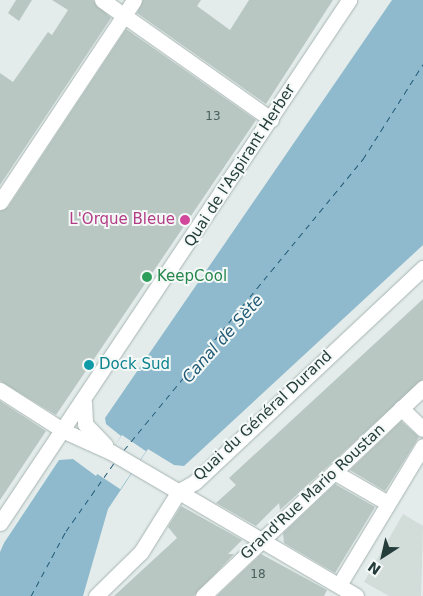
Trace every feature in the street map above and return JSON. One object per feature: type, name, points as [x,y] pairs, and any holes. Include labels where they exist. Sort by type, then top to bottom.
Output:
[{"type":"street","points":[[102,0],[271,119]]},
{"type":"street","points":[[0,202],[134,0]]},
{"type":"street","name":"Quai de l'Aspirant Herber","points":[[0,523],[84,402],[349,0]]},
{"type":"street","name":"Quai du Général Durand","points":[[96,596],[141,552],[178,491],[195,482],[423,268]]},
{"type":"street","name":"Grand'Rue Mario Roustan","points":[[203,596],[423,388]]},
{"type":"street","points":[[0,390],[64,431],[112,452],[136,468],[356,596]]},
{"type":"street","points":[[84,402],[85,424],[112,452]]},
{"type":"street","points":[[401,408],[423,430]]},
{"type":"street","points":[[338,586],[423,446]]},
{"type":"street","points":[[334,472],[388,503]]},
{"type":"shaded area","points":[[403,514],[423,526],[421,596],[389,596],[364,582]]},
{"type":"water","name":"Canal de Sète","points":[[392,0],[423,0],[423,245],[184,466],[174,465],[148,449],[108,509],[83,596],[0,596],[0,552],[4,543],[59,460],[73,459],[96,476],[121,436],[106,424],[105,418]]},
{"type":"pier","points":[[122,435],[146,451],[120,489],[96,473]]},
{"type":"building","points":[[16,0],[32,0],[19,21],[8,13]]},
{"type":"building","points":[[52,0],[93,0],[111,18],[0,185],[0,73],[13,82],[48,32],[52,35],[68,10]]},
{"type":"building","points":[[143,0],[201,0],[197,6],[230,30],[249,0],[333,0],[266,104],[137,13]]},
{"type":"building","points":[[126,29],[256,120],[56,415],[0,381],[0,211],[8,207]]},
{"type":"building","points":[[423,299],[423,379],[280,510],[279,503],[256,526],[216,503],[236,485],[229,478]]},
{"type":"building","points":[[0,401],[46,431],[0,500]]},
{"type":"building","points":[[401,421],[419,437],[385,491],[350,470]]},
{"type":"building","points":[[335,484],[375,507],[335,573],[284,543],[283,533]]},
{"type":"building","points":[[181,506],[242,540],[228,554],[234,554],[194,596],[114,596],[177,538],[168,527]]},
{"type":"building","points":[[261,554],[327,590],[324,596],[217,596]]},
{"type":"ferry route","points":[[124,450],[363,159],[423,64]]},
{"type":"ferry route","points":[[31,596],[66,531],[114,463]]},
{"type":"place","name":"L'Orque Bleue","points":[[185,220]]},
{"type":"place","name":"KeepCool","points":[[147,277]]},
{"type":"place","name":"Dock Sud","points":[[89,365]]}]
